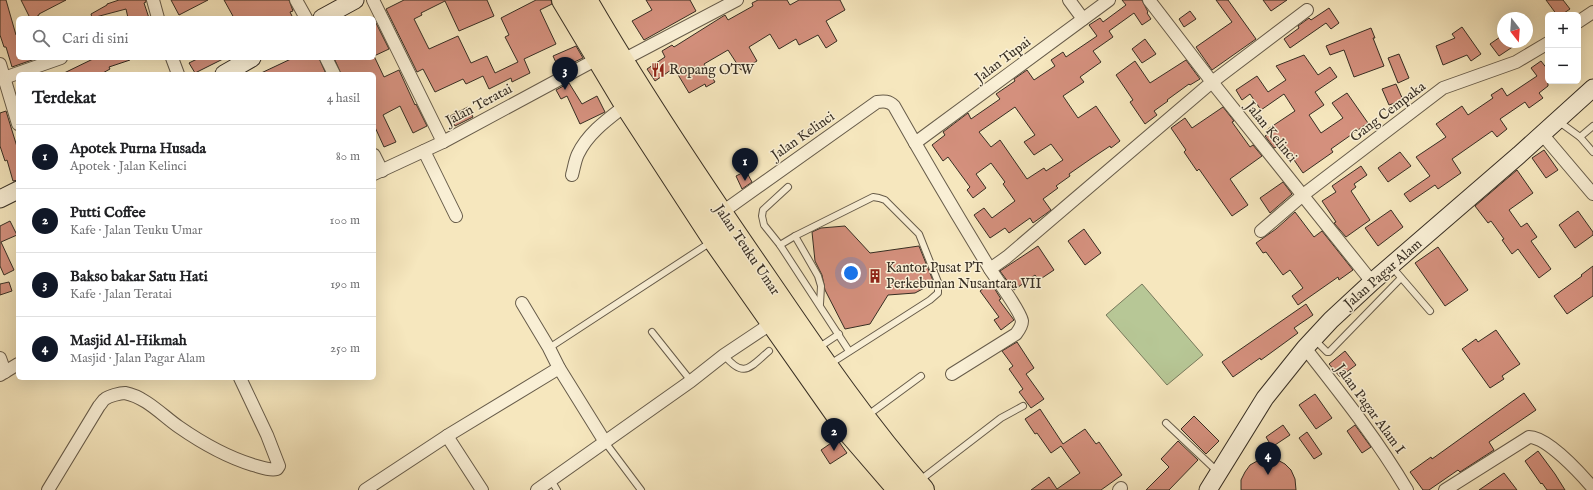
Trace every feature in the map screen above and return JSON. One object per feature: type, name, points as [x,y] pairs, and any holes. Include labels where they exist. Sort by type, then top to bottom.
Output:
[{"type":"highway","name":"Jalan Teuku Umar","points":[[563,0],[597,59],[714,240],[849,432],[913,488]]},
{"type":"highway","name":"Jalan Teuku Umar","points":[[586,0],[622,61],[721,213],[913,488]]},
{"type":"street","points":[[153,0],[157,16]]},
{"type":"street","points":[[296,0],[305,16]]},
{"type":"street","points":[[326,16],[355,0]]},
{"type":"street","points":[[373,0],[443,142]]},
{"type":"street","points":[[622,61],[737,0]]},
{"type":"street","points":[[1069,0],[1083,19]]},
{"type":"street","name":"Jalan Tupai","points":[[915,143],[1109,0]]},
{"type":"street","name":"Jalan Kelinci","points":[[1149,0],[1212,82],[1372,282]]},
{"type":"street","points":[[990,268],[1007,257],[1212,82],[1307,10]]},
{"type":"street","points":[[1581,20],[1593,12]]},
{"type":"street","name":"Gang Cempaka","points":[[1261,231],[1303,196],[1443,88],[1516,62],[1545,45]]},
{"type":"street","name":"Jalan Teratai","points":[[378,172],[443,142],[597,59]]},
{"type":"street","points":[[21,72],[55,60]]},
{"type":"street","points":[[173,60],[177,72]]},
{"type":"street","points":[[228,72],[248,60]]},
{"type":"street","points":[[327,60],[333,72]]},
{"type":"street","points":[[0,64],[16,117]]},
{"type":"street","points":[[4,78],[16,74]]},
{"type":"street","name":"Jalan Pagar Alam","points":[[1208,490],[1264,398],[1330,320],[1372,282],[1396,272],[1593,88]]},
{"type":"street","name":"Jalan Kelinci","points":[[721,213],[877,102],[890,102],[894,106],[915,143]]},
{"type":"street","points":[[572,175],[578,154],[585,142],[604,122],[626,105]]},
{"type":"street","points":[[1542,134],[1593,194]]},
{"type":"street","points":[[915,143],[1018,312],[1022,321],[1021,328],[1016,334],[952,374]]},
{"type":"street","points":[[424,151],[456,216]]},
{"type":"street","points":[[0,199],[16,191]]},
{"type":"street","points":[[522,303],[549,348],[559,368],[605,442]]},
{"type":"street","points":[[537,490],[554,485],[605,442],[724,355],[772,323]]},
{"type":"street","name":"Jalan Pagar Alam I","points":[[1309,343],[1390,461],[1407,490]]},
{"type":"street","points":[[0,358],[2,373],[16,365]]},
{"type":"street","points":[[365,490],[448,436],[559,368]]},
{"type":"street","points":[[48,490],[104,399],[123,393],[132,395],[152,406],[186,432],[223,453],[243,462],[272,470],[277,469],[279,466],[267,435],[241,380]]},
{"type":"street","points":[[448,436],[482,490]]},
{"type":"street","points":[[1445,490],[1529,437],[1536,437],[1558,452],[1593,488]]},
{"type":"lane","points":[[1557,120],[1580,137],[1593,152]]},
{"type":"lane","points":[[1580,137],[1593,126]]},
{"type":"lane","points":[[788,187],[763,210],[762,216],[764,225],[780,245],[820,304],[849,351]]},
{"type":"lane","points":[[780,245],[795,236],[873,198],[879,198],[885,200],[919,234],[938,282],[938,293],[930,300],[849,351],[821,358]]},
{"type":"lane","points":[[795,236],[818,276],[821,286],[820,304]]},
{"type":"lane","points":[[549,348],[714,240]]},
{"type":"lane","points":[[1309,343],[1324,351],[1330,352],[1396,272],[1430,311]]},
{"type":"lane","points":[[652,332],[690,381]]},
{"type":"lane","points":[[821,358],[839,334]]},
{"type":"lane","points":[[724,355],[733,366],[742,370],[749,367],[769,351]]},
{"type":"lane","points":[[864,418],[921,376]]},
{"type":"lane","points":[[913,488],[1001,418],[1022,406]]},
{"type":"lane","points":[[1166,423],[1219,473]]},
{"type":"lane","points":[[605,442],[641,490]]},
{"type":"green space","points":[[1142,284],[1203,355],[1167,385],[1106,315]]},
{"type":"building","points":[[0,0],[6,0],[16,35],[16,60],[32,60],[12,67],[6,47],[4,47],[0,35]]},
{"type":"building","points":[[21,0],[66,0],[37,16],[29,16]]},
{"type":"building","points":[[119,0],[146,0],[144,3],[148,16],[128,16],[126,9],[100,16],[92,16],[91,14],[107,4]]},
{"type":"building","points":[[171,0],[208,0],[179,15]]},
{"type":"building","points":[[224,0],[289,0],[293,11],[290,12],[292,16],[233,16]]},
{"type":"building","points":[[404,0],[487,0],[494,16],[459,31],[445,1],[421,13],[422,15],[414,19],[429,49],[458,36],[471,63],[487,56],[495,73],[518,62],[505,37],[509,35],[501,18],[536,0],[551,0],[552,4],[540,10],[556,44],[524,59],[530,73],[512,82],[511,78],[489,89],[483,76],[466,84],[463,79],[435,92],[423,69],[417,72],[386,9]]},
{"type":"building","points":[[646,0],[690,0],[696,11],[644,40],[632,21],[652,10]]},
{"type":"building","points":[[758,0],[787,0],[790,5],[799,0],[840,0],[845,10],[826,21],[837,41],[826,48],[818,35],[799,45],[796,39],[779,49],[770,34],[749,47],[757,61],[741,70],[728,50],[704,64],[715,82],[706,87],[705,84],[689,93],[674,68],[655,81],[647,69],[665,57],[662,51],[672,45],[674,47],[725,15],[728,20],[753,6],[752,3]]},
{"type":"building","points":[[1122,0],[1142,0],[1151,19],[1142,25],[1134,13],[1109,31],[1113,37],[1093,51],[1101,62],[1080,77],[1084,82],[1063,96],[1078,118],[1096,106],[1120,141],[1111,148],[1110,146],[1069,174],[1070,176],[1056,186],[1058,188],[1043,199],[1051,210],[1047,213],[1033,223],[1030,218],[1009,233],[1005,228],[990,238],[974,215],[984,208],[992,218],[1015,201],[1003,184],[1005,182],[991,163],[976,174],[986,188],[973,198],[967,190],[970,187],[948,157],[943,161],[932,145],[945,135],[943,132],[968,113],[971,119],[1000,99],[996,94],[1015,81],[1014,79],[1027,70],[1034,80],[1055,66],[1051,60],[1063,52],[1066,57],[1097,36],[1089,25],[1100,18],[1103,22],[1126,5]],"holes":[[[1015,107],[1035,135],[1024,142],[1034,155],[1051,144],[1063,160],[1046,171],[1044,168],[1027,179],[1000,140],[991,147],[979,132]]]},
{"type":"building","points":[[1216,0],[1228,0],[1256,39],[1212,70],[1196,47],[1232,22]]},
{"type":"building","points":[[1263,0],[1287,0],[1271,11]]},
{"type":"building","points":[[1546,0],[1563,0],[1570,9],[1566,12],[1555,12]]},
{"type":"building","points":[[1329,8],[1339,23],[1331,29],[1326,23],[1290,48],[1284,39],[1299,28],[1298,26],[1309,18],[1311,20]]},
{"type":"building","points":[[1190,11],[1196,19],[1184,27],[1179,19]]},
{"type":"building","points":[[376,23],[389,49],[376,55]]},
{"type":"building","points":[[1462,27],[1481,54],[1471,61],[1467,55],[1443,65],[1436,46],[1455,38],[1452,34]]},
{"type":"building","points":[[1371,28],[1375,38],[1373,38],[1384,66],[1354,77],[1344,50],[1330,55],[1326,46]]},
{"type":"building","points":[[1145,39],[1156,54],[1142,63],[1132,49]]},
{"type":"building","points":[[1497,39],[1497,48],[1511,48],[1499,56],[1490,44]]},
{"type":"building","points":[[576,46],[583,58],[559,69],[553,56]]},
{"type":"building","points":[[1399,54],[1409,78],[1398,83],[1388,58]]},
{"type":"building","points":[[1304,55],[1318,75],[1330,67],[1337,77],[1315,92],[1324,105],[1309,115],[1321,133],[1343,118],[1332,103],[1347,93],[1368,123],[1331,149],[1333,152],[1303,173],[1283,144],[1274,148],[1265,136],[1270,133],[1268,129],[1295,111],[1284,94],[1261,110],[1250,94],[1242,100],[1236,90],[1257,76],[1268,92],[1286,80],[1276,66]]},
{"type":"building","points":[[91,60],[130,60],[109,67],[110,69],[105,72],[66,72]]},
{"type":"building","points":[[195,60],[221,60],[197,72],[194,72],[189,63]]},
{"type":"building","points":[[289,60],[320,60],[325,72],[263,72]]},
{"type":"building","points":[[335,60],[376,60],[384,77],[399,70],[415,105],[416,104],[427,126],[413,133],[400,106],[383,115],[396,142],[384,147],[376,129],[376,72],[340,72]]},
{"type":"building","points":[[1186,60],[1200,79],[1190,85],[1189,84],[1167,100],[1168,101],[1154,111],[1157,115],[1145,124],[1130,102],[1133,100],[1116,75],[1135,61],[1150,83]]},
{"type":"building","points":[[1541,61],[1545,66],[1545,84],[1548,84],[1548,86],[1539,93],[1543,98],[1529,108],[1525,102],[1500,119],[1507,129],[1497,137],[1492,131],[1452,159],[1461,173],[1438,189],[1435,185],[1410,202],[1404,194],[1430,176],[1416,157],[1446,137],[1436,124],[1462,106],[1468,115],[1493,98],[1491,95],[1502,88],[1507,96],[1537,76],[1531,68]]},
{"type":"building","points":[[569,83],[582,104],[597,96],[605,112],[580,124],[567,96],[561,99],[556,90]]},
{"type":"building","points":[[1396,84],[1403,100],[1389,105],[1382,89]]},
{"type":"building","points":[[468,107],[473,117],[455,126],[450,116]]},
{"type":"building","points":[[1223,107],[1234,121],[1232,122],[1250,147],[1253,145],[1262,156],[1230,179],[1248,205],[1232,216],[1199,169],[1197,171],[1184,152],[1186,150],[1171,128],[1185,118],[1192,128]]},
{"type":"building","points":[[6,111],[16,144],[16,180],[13,181],[7,160],[5,161],[0,146],[0,113]]},
{"type":"building","points":[[1544,150],[1558,170],[1546,178],[1532,158]]},
{"type":"building","points":[[1400,152],[1411,166],[1388,182],[1378,168]]},
{"type":"building","points":[[1361,166],[1367,175],[1354,184],[1356,187],[1351,191],[1370,220],[1346,237],[1334,223],[1336,222],[1322,201],[1336,192],[1332,186]]},
{"type":"building","points":[[1517,170],[1533,193],[1509,210],[1521,227],[1527,223],[1537,237],[1531,241],[1551,269],[1539,278],[1518,249],[1512,254],[1502,240],[1504,239],[1491,221],[1488,223],[1475,206]]},
{"type":"building","points":[[746,171],[752,182],[742,189],[736,176]]},
{"type":"building","points":[[1283,182],[1292,194],[1270,213],[1260,198]]},
{"type":"building","points":[[1391,210],[1403,227],[1378,246],[1365,228]]},
{"type":"building","points":[[1578,211],[1593,232],[1593,235],[1575,248],[1559,225]]},
{"type":"building","points":[[1295,212],[1314,237],[1322,231],[1353,270],[1339,280],[1338,277],[1298,305],[1292,296],[1303,288],[1290,270],[1283,275],[1266,252],[1263,253],[1256,243],[1276,229]]},
{"type":"building","points":[[10,221],[16,233],[16,235],[1,242],[14,270],[4,275],[0,266],[0,226]]},
{"type":"building","name":"Kantor Pusat PT Perkebunan Nusantara VII","points":[[845,226],[870,253],[919,246],[934,283],[915,293],[888,295],[870,324],[845,329],[825,290],[822,275],[815,261],[812,232],[821,228]]},
{"type":"building","points":[[1084,229],[1101,253],[1085,265],[1068,241]]},
{"type":"building","points":[[1038,246],[1054,270],[1039,280],[1035,275],[1014,290],[1000,271]]},
{"type":"building","points":[[1438,247],[1468,290],[1445,306],[1415,263]]},
{"type":"building","points":[[1593,266],[1593,296],[1567,314],[1554,296],[1582,276],[1581,275]]},
{"type":"building","points":[[9,282],[12,291],[0,295],[0,284]]},
{"type":"building","points":[[991,283],[1001,299],[999,300],[1014,320],[1001,330],[994,320],[999,317],[980,291]]},
{"type":"building","points":[[1306,304],[1313,315],[1294,328],[1298,333],[1261,360],[1260,358],[1233,377],[1222,362]]},
{"type":"building","points":[[1496,330],[1520,364],[1502,376],[1504,379],[1490,388],[1462,349],[1476,339],[1478,342]]},
{"type":"building","points":[[1017,342],[1034,368],[1026,374],[1044,399],[1031,408],[1019,392],[1023,389],[1009,369],[1013,366],[1002,351]]},
{"type":"building","points":[[1345,351],[1356,365],[1340,377],[1329,364]]},
{"type":"building","points":[[1524,393],[1536,410],[1489,442],[1494,450],[1460,472],[1458,470],[1429,490],[1423,490],[1410,472],[1431,457],[1432,459]]},
{"type":"building","points":[[1315,394],[1332,418],[1316,429],[1299,405]]},
{"type":"building","points":[[1040,409],[1063,444],[1085,429],[1096,444],[1099,442],[1122,475],[1101,490],[1031,490],[1049,477],[1057,489],[1080,473],[1061,446],[1051,453],[1025,419]]},
{"type":"building","points":[[1194,416],[1219,441],[1206,454],[1181,429]]},
{"type":"building","points":[[1283,425],[1290,435],[1272,447],[1266,437]]},
{"type":"building","points":[[1355,425],[1371,447],[1362,453],[1347,431]]},
{"type":"building","points":[[1307,432],[1322,454],[1314,459],[1299,438]]},
{"type":"building","points":[[837,439],[847,453],[830,464],[821,450]]},
{"type":"building","points":[[1178,441],[1198,460],[1169,490],[1146,490],[1169,467],[1161,459]]},
{"type":"building","points":[[1538,451],[1565,490],[1547,490],[1525,461]]},
{"type":"building","points":[[1272,457],[1285,464],[1291,470],[1295,479],[1296,490],[1241,490],[1241,480],[1250,465],[1259,460]]},
{"type":"building","points":[[1504,473],[1517,490],[1479,490]]},
{"type":"place","name":"Ropang OTW","points":[[658,70]]},
{"type":"place","name":"Bakso bakar Satu Hati","points":[[565,90]]},
{"type":"place","name":"Apotek Purna Husada","points":[[745,181]]},
{"type":"place","name":"Kantor Pusat PT Perkebunan Nusantara VII","points":[[875,276]]},
{"type":"place","name":"Putti Coffee","points":[[834,451]]},
{"type":"place","name":"Masjid Al-Hikmah","points":[[1268,475]]}]
